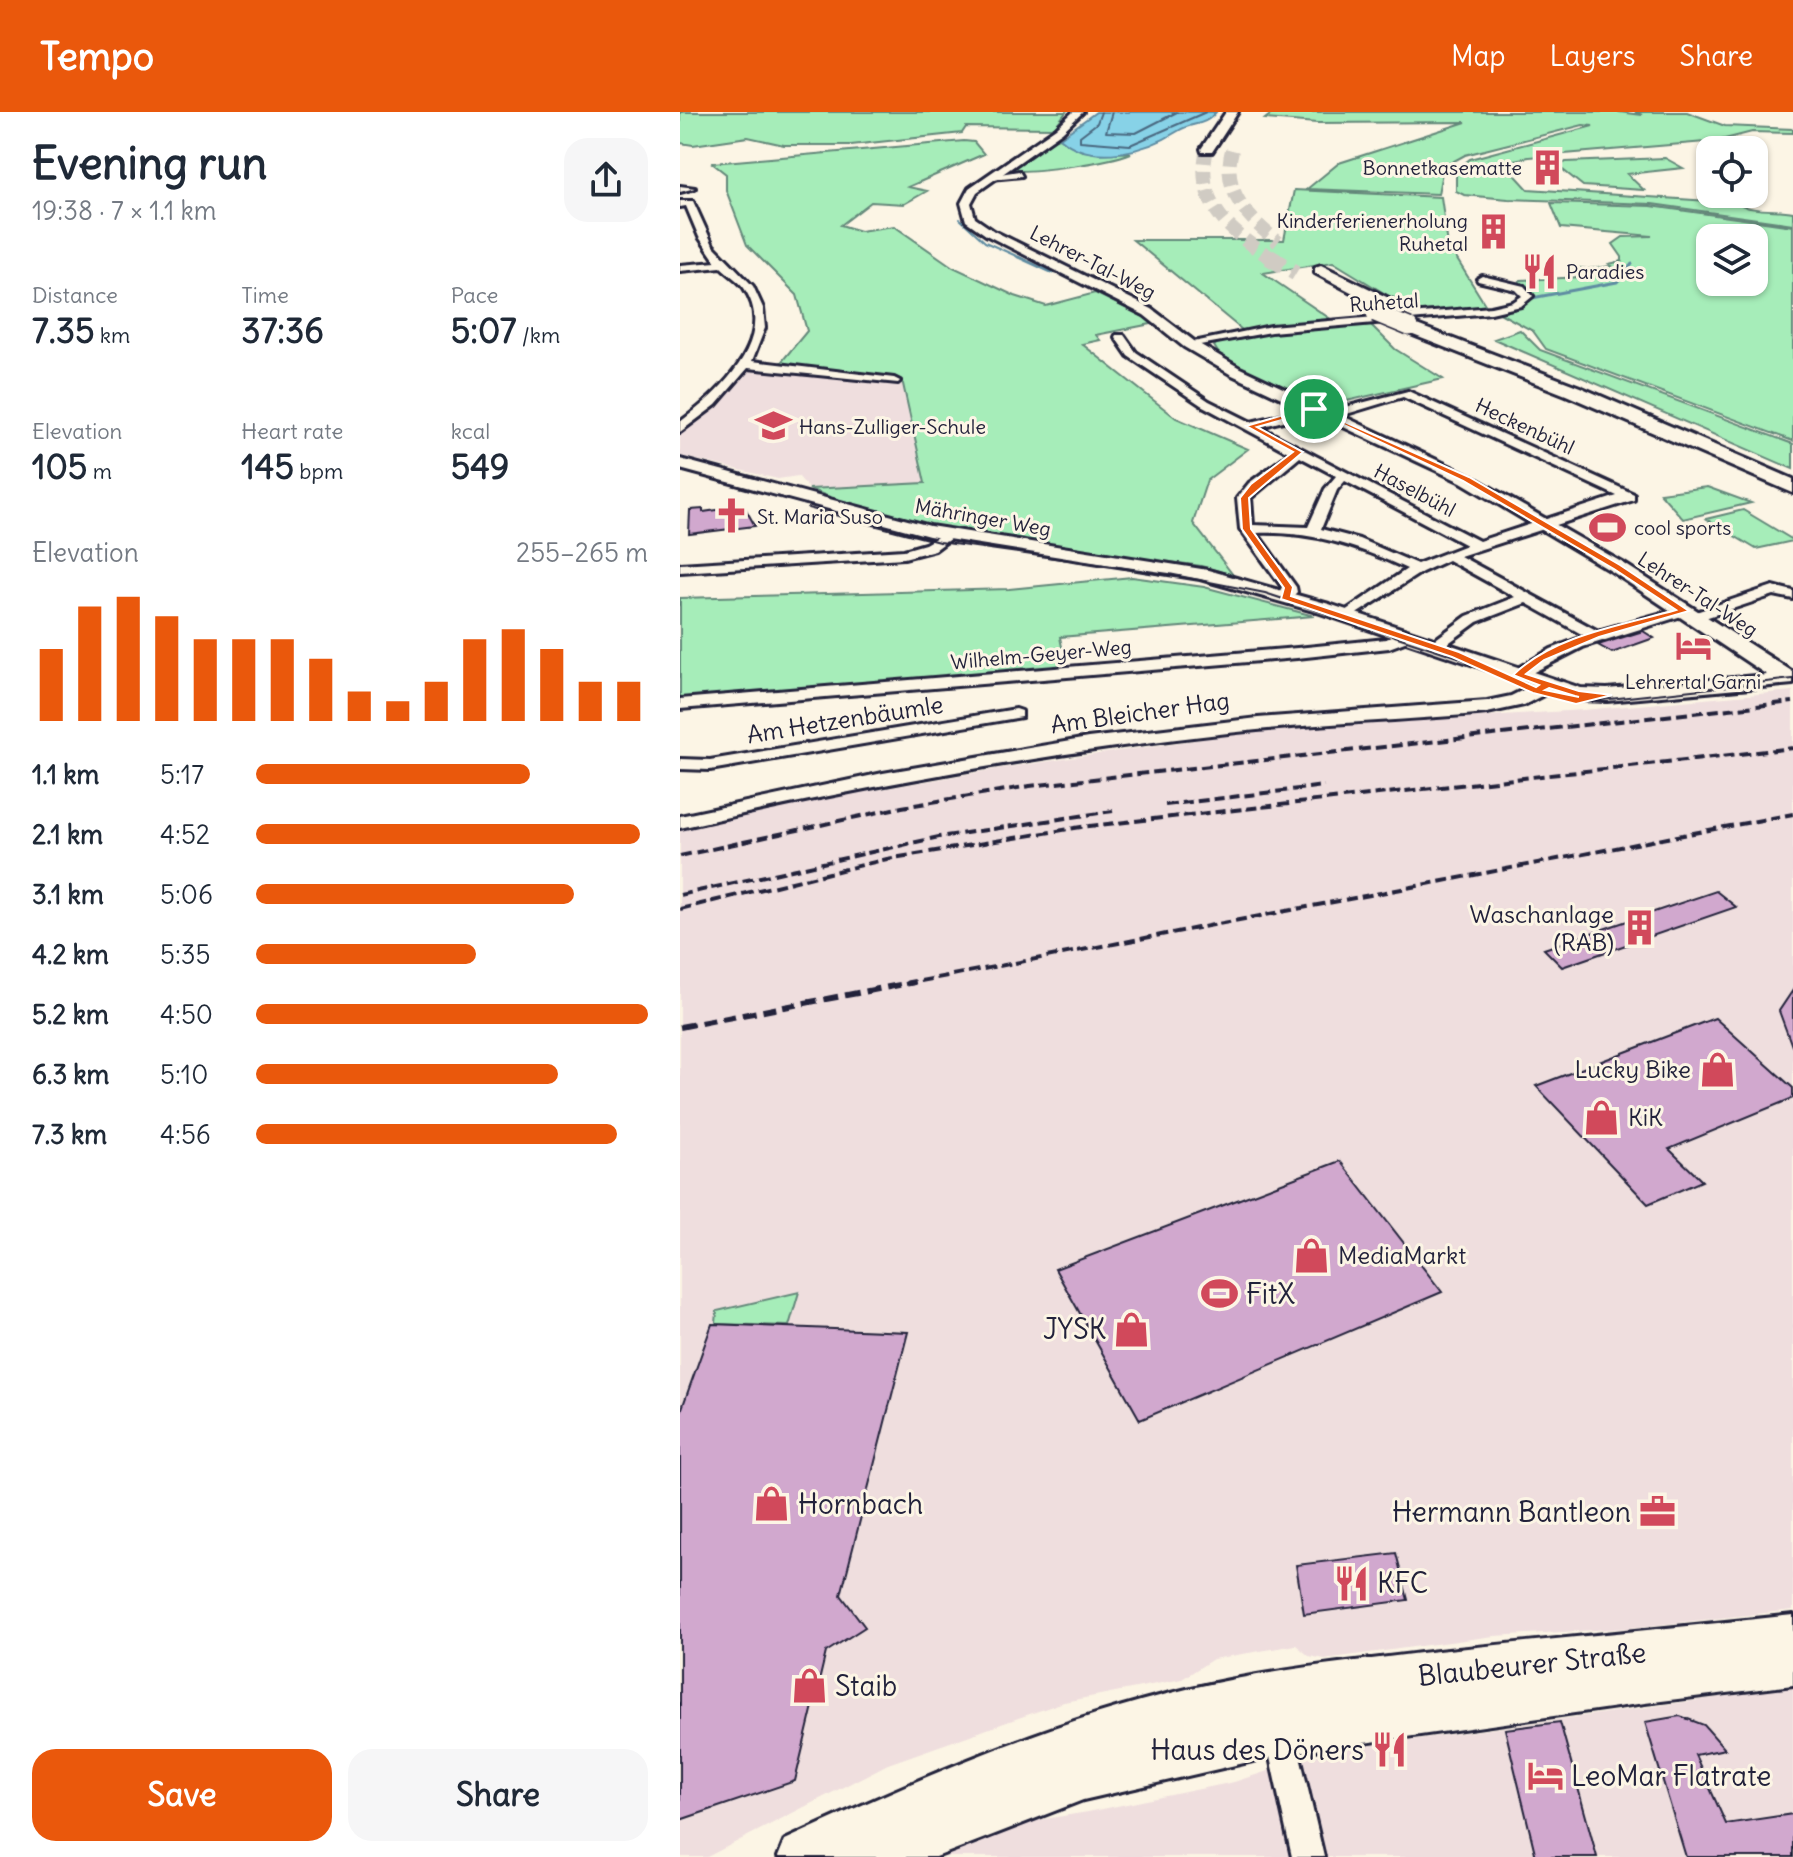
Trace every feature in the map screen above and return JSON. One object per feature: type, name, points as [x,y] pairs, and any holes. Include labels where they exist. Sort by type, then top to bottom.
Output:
[{"type":"highway","points":[[1207,149],[1232,112]]},
{"type":"highway","points":[[1321,270],[1405,319],[1793,487]]},
{"type":"highway","points":[[1305,278],[1375,313],[1431,324],[1793,475]]},
{"type":"main road","name":"Blaubeurer Straße","points":[[873,1857],[1083,1777],[1142,1761],[1276,1713],[1551,1659],[1637,1654],[1793,1636]]},
{"type":"main road","name":"Blaubeurer Straße","points":[[802,1857],[960,1785],[1062,1746],[1160,1718],[1276,1713],[1645,1681],[1793,1664]]},
{"type":"street","name":"Lehrer-Tal-Weg","points":[[1078,112],[1059,130],[967,196],[965,209],[976,224],[1061,271],[1148,312],[1189,344],[1235,371],[1466,479],[1545,524],[1787,674]]},
{"type":"street","points":[[991,176],[1019,174]]},
{"type":"street","points":[[680,189],[691,188]]},
{"type":"street","points":[[680,204],[690,203],[699,229],[723,264],[748,287],[760,313],[757,336],[745,364],[719,397],[680,428]]},
{"type":"street","points":[[680,268],[723,264]]},
{"type":"street","name":"Ruhetal","points":[[1189,344],[1271,329],[1491,310],[1517,304],[1528,296],[1520,288],[1482,279]]},
{"type":"street","name":"Haselbühl","points":[[1120,337],[1132,354],[1205,403],[1477,545]]},
{"type":"street","points":[[745,364],[894,381]]},
{"type":"street","name":"Heckenbühl","points":[[1330,415],[1404,393],[1629,497],[1545,524]]},
{"type":"street","points":[[1250,426],[1314,409]]},
{"type":"street","points":[[1284,597],[1290,592],[1289,587],[1247,529],[1244,498],[1254,486],[1299,452]]},
{"type":"street","name":"Mähringer Weg","points":[[682,469],[868,531],[1234,585],[1284,597],[1518,675],[1542,688]]},
{"type":"street","points":[[1314,530],[1331,489],[1344,475]]},
{"type":"street","points":[[1347,616],[1417,569],[1448,555],[1545,524]]},
{"type":"street","points":[[1247,529],[1283,527],[1314,530],[1376,548],[1417,569]]},
{"type":"street","points":[[680,568],[893,556],[941,540]]},
{"type":"street","points":[[1448,555],[1595,635]]},
{"type":"street","points":[[1518,675],[1541,658],[1595,635],[1689,614],[1773,590],[1793,595]]},
{"type":"street","points":[[1434,647],[1478,616],[1526,598]]},
{"type":"street","name":"Wilhelm-Geyer-Weg","points":[[680,704],[1297,653],[1389,643],[1405,637]]},
{"type":"street","name":"Mähringer Weg","points":[[1455,654],[1542,688]]},
{"type":"street","points":[[1542,688],[1572,700],[1759,680],[1787,674]]},
{"type":"street","name":"Am Bleicher Hag","points":[[680,822],[853,784],[1059,749],[1257,723],[1487,707],[1517,701],[1542,688]]},
{"type":"street","name":"Am Hetzenbäumle","points":[[680,764],[710,765],[1016,714]]},
{"type":"street","points":[[1276,1713],[1308,1857]]},
{"type":"shaded area","points":[[750,366],[903,384],[926,483],[809,489],[798,476],[778,479],[680,456],[680,433],[724,398]]},
{"type":"shaded area","points":[[1793,691],[1793,1610],[1630,1628],[1494,1636],[1325,1659],[1309,1656],[1296,1645],[1213,1659],[1182,1679],[1064,1702],[888,1764],[707,1857],[680,1857],[680,829],[767,809],[1002,768],[1271,729],[1583,710]]},
{"type":"shaded area","points":[[1793,1687],[1793,1857],[938,1857],[1032,1821],[1234,1782],[1330,1751]]},
{"type":"green space","points":[[680,112],[1066,112],[1054,128],[966,127],[962,133],[851,145],[784,145],[748,137],[693,145],[680,143]]},
{"type":"green space","points":[[1274,112],[1619,112],[1642,115],[1635,112],[1687,112],[1725,126],[1793,129],[1793,133],[1696,136],[1696,143],[1529,157],[1509,161],[1506,165],[1528,189],[1696,200],[1696,208],[1793,212],[1793,224],[1652,204],[1508,199],[1464,195],[1456,191],[1456,170],[1470,159],[1593,126],[1583,125],[1465,155],[1443,167],[1438,194],[1307,189],[1339,163],[1466,122],[1317,123],[1265,119]]},
{"type":"green space","points":[[1060,138],[1082,151],[1131,153],[1069,166],[1006,170],[1053,139]]},
{"type":"green space","points":[[974,142],[984,154],[908,187],[927,191],[904,204],[871,202],[841,225],[860,231],[894,226],[953,267],[1015,296],[1046,306],[1095,293],[1156,323],[1096,335],[1100,340],[1082,344],[1176,418],[1248,449],[1207,480],[1193,523],[1233,575],[1201,566],[953,531],[856,506],[809,489],[925,483],[903,384],[899,380],[778,366],[807,331],[797,295],[747,245],[726,190],[726,174],[712,163]]},
{"type":"green space","points":[[1665,158],[1683,168],[1627,174],[1644,190],[1583,186],[1558,166],[1566,162]]},
{"type":"green space","points":[[1294,190],[1441,197],[1448,245],[1486,306],[1420,315],[1333,262],[1263,273],[1332,320],[1247,334],[1133,240],[1284,240]]},
{"type":"green space","points":[[1551,203],[1651,206],[1793,226],[1793,441],[1546,349],[1533,331],[1496,311],[1521,305],[1531,299],[1529,289],[1517,284],[1521,280],[1585,277],[1572,267],[1612,266],[1609,264],[1622,261],[1613,244],[1623,237],[1652,236],[1561,228]]},
{"type":"green space","points":[[1369,323],[1395,349],[1443,379],[1316,408],[1239,370],[1221,357],[1214,346],[1225,340],[1263,332]]},
{"type":"green space","points":[[1520,330],[1540,350],[1793,444],[1793,469],[1494,339]]},
{"type":"green space","points":[[1707,487],[1751,503],[1683,519],[1660,493]]},
{"type":"green space","points":[[1743,510],[1793,541],[1756,549],[1706,519]]},
{"type":"green space","points":[[1132,577],[1204,587],[1314,616],[1060,637],[1066,667],[680,699],[680,598],[1009,589]]},
{"type":"green space","points":[[799,1292],[789,1326],[716,1324],[717,1311]]},
{"type":"water","points":[[1096,112],[1216,112],[1207,120],[1183,128],[1151,145],[1119,153],[1088,152],[1060,138]]},
{"type":"building","name":"St. Maria Suso","points":[[744,506],[755,526],[689,534],[690,510],[703,509],[703,512]]},
{"type":"building","points":[[1643,631],[1654,638],[1612,653],[1598,645]]},
{"type":"building","name":"Waschanlage (RAB)","points":[[1716,891],[1736,907],[1562,967],[1544,949]]},
{"type":"building","points":[[1793,990],[1793,1046],[1792,1046],[1779,1011]]},
{"type":"building","points":[[1715,1018],[1793,1088],[1793,1098],[1669,1149],[1702,1181],[1648,1204],[1536,1086]]},
{"type":"building","points":[[1340,1161],[1442,1292],[1140,1420],[1055,1269]]},
{"type":"building","name":"Hornbach","points":[[712,1324],[908,1332],[841,1595],[865,1627],[826,1652],[795,1781],[680,1820],[680,1414]]},
{"type":"building","name":"KFC","points":[[1396,1553],[1408,1600],[1304,1614],[1296,1565]]},
{"type":"building","points":[[1680,1716],[1704,1725],[1725,1749],[1695,1755],[1726,1824],[1793,1814],[1793,1857],[1686,1857],[1645,1722]]},
{"type":"building","name":"LeoMar Flatrate","points":[[1560,1722],[1597,1857],[1536,1857],[1505,1729]]},
{"type":"waterway","points":[[960,219],[985,242],[1023,259]]},
{"type":"waterway","points":[[1018,257],[1053,273]]},
{"type":"waterway","points":[[1532,298],[1617,282],[1632,264]]},
{"type":"tunnel","points":[[1207,149],[1204,168],[1211,201],[1230,227],[1273,259]]},
{"type":"tunnel","points":[[1232,150],[1230,178],[1234,191],[1247,213],[1278,242]]},
{"type":"tunnel","points":[[1269,257],[1296,273]]},
{"type":"tram line","points":[[808,508],[939,542],[1169,574],[1265,593],[1458,657],[1546,696],[1591,701],[1793,679]]},
{"type":"railway","points":[[680,856],[902,807],[1030,786],[1793,702]]},
{"type":"railway","points":[[680,909],[887,859],[1081,827],[1793,748]]},
{"type":"railway","points":[[1165,805],[1324,786]]},
{"type":"railway","points":[[680,895],[939,837],[1113,811]]},
{"type":"railway","points":[[905,984],[1793,814]]},
{"type":"railway","points":[[680,1027],[915,982]]},
{"type":"place","name":"Bonnetkasematte","points":[[1548,167]]},
{"type":"place","name":"Kinderferienerholung Ruhetal","points":[[1494,232]]},
{"type":"place","name":"Paradies","points":[[1540,271]]},
{"type":"place","name":"Hans-Zulliger-Schule","points":[[773,426]]},
{"type":"place","name":"St. Maria Suso","points":[[731,516]]},
{"type":"place","name":"cool sports","points":[[1608,527]]},
{"type":"place","name":"Lehrertal Garni","points":[[1693,646]]},
{"type":"place","name":"Waschanlage (RAB)","points":[[1640,928]]},
{"type":"place","name":"Lucky Bike","points":[[1717,1069]]},
{"type":"place","name":"KiK","points":[[1602,1117]]},
{"type":"place","name":"MediaMarkt","points":[[1312,1255]]},
{"type":"place","name":"FitX","points":[[1220,1294]]},
{"type":"place","name":"JYSK","points":[[1132,1329]]},
{"type":"place","name":"Hornbach","points":[[772,1504]]},
{"type":"place","name":"Hermann Bantleon","points":[[1657,1512]]},
{"type":"place","name":"KFC","points":[[1351,1583]]},
{"type":"place","name":"Staib","points":[[809,1686]]},
{"type":"place","name":"Haus des Döners","points":[[1390,1750]]},
{"type":"place","name":"LeoMar Flatrate","points":[[1545,1776]]},
{"type":"route","points":[[1314,409],[1250,426],[1299,452],[1254,486],[1244,498],[1247,529],[1289,587],[1290,592],[1284,597],[1455,654],[1536,691],[1547,685],[1579,694],[1607,695],[1576,700],[1554,698],[1536,691],[1547,685],[1518,675],[1541,658],[1595,635],[1684,611],[1617,567],[1466,479],[1314,409]]}]
